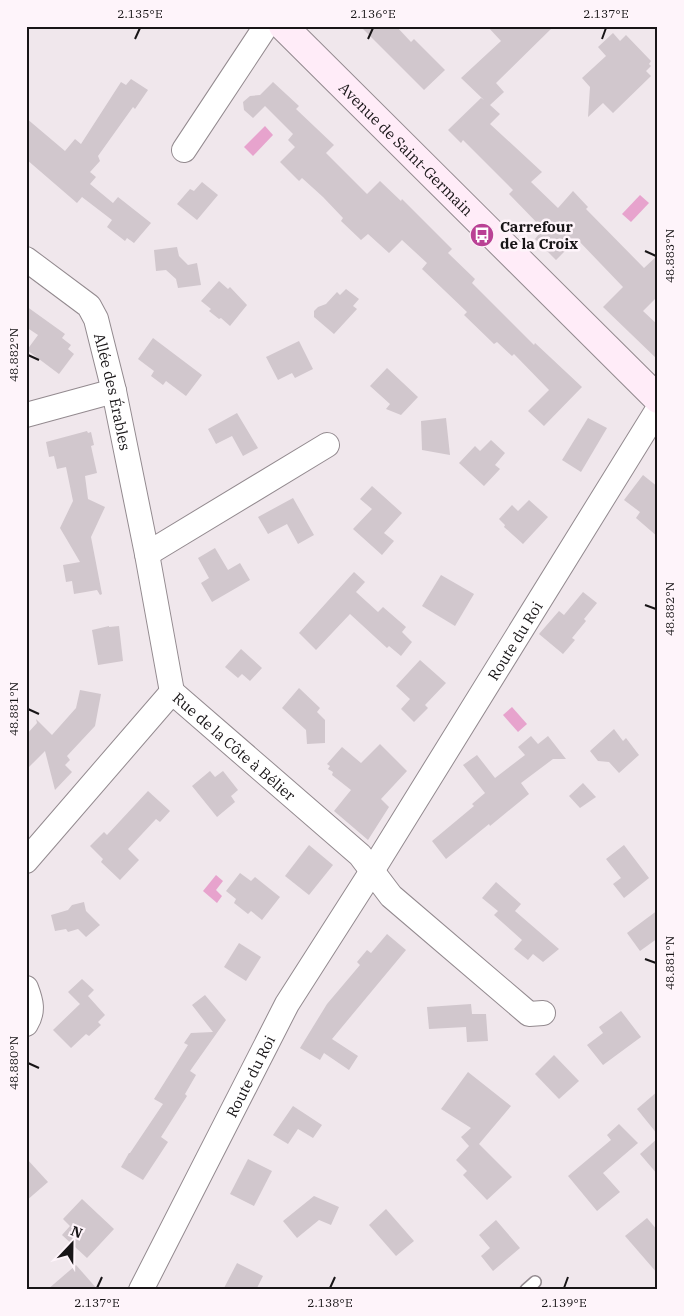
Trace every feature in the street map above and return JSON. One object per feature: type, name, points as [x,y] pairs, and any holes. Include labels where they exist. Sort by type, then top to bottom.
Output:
[{"type":"main road","name":"Avenue de Saint-Germain","points":[[283,26],[658,399]]},
{"type":"street","points":[[184,150],[266,26]]},
{"type":"street","name":"Allée des Érables","points":[[26,260],[89,306],[96,319],[114,391],[147,554],[172,692]]},
{"type":"street","points":[[26,415],[114,391]]},
{"type":"street","name":"Route du Roi","points":[[141,1290],[287,1004],[372,871],[658,409]]},
{"type":"street","points":[[147,554],[327,445]]},
{"type":"street","name":"Rue de la Côte à Bélier","points":[[26,861],[172,692],[360,855],[372,871]]},
{"type":"street","points":[[372,871],[391,896],[529,1014],[543,1013]]},
{"type":"street","points":[[26,988],[32,1004],[30,1016],[26,1024]]},
{"type":"shaded area","points":[[265,126],[273,135],[253,156],[244,147]]},
{"type":"shaded area","points":[[640,195],[649,203],[631,222],[622,214]]},
{"type":"shaded area","points":[[512,707],[527,724],[518,732],[503,715]]},
{"type":"shaded area","points":[[216,875],[223,881],[216,890],[222,896],[217,903],[203,891]]},
{"type":"building","points":[[360,26],[396,26],[411,42],[414,39],[445,70],[424,90]]},
{"type":"building","points":[[487,26],[554,26],[496,83],[504,92],[490,105],[500,114],[490,124],[542,172],[531,182],[558,208],[573,191],[588,207],[586,209],[644,268],[658,255],[658,296],[643,311],[658,325],[658,360],[603,307],[623,287],[577,239],[556,260],[535,239],[543,229],[509,194],[513,190],[463,140],[461,143],[448,130],[481,98],[484,100],[461,78],[501,41]]},
{"type":"building","points":[[613,33],[620,41],[626,35],[651,61],[649,64],[651,66],[646,71],[651,76],[613,113],[603,103],[588,117],[590,87],[582,78],[606,56],[598,47]]},
{"type":"building","points":[[131,79],[148,90],[135,109],[133,107],[98,156],[100,161],[90,172],[96,177],[90,184],[113,203],[118,197],[151,223],[134,243],[127,238],[125,241],[107,227],[112,220],[82,197],[77,203],[26,159],[26,118],[65,151],[75,139],[81,144],[121,82],[126,85]]},
{"type":"building","points":[[273,82],[299,106],[296,109],[334,145],[326,153],[367,194],[380,181],[401,201],[402,199],[452,249],[448,253],[475,279],[472,283],[534,345],[535,343],[582,387],[544,426],[528,411],[549,390],[514,354],[512,356],[497,342],[494,344],[464,315],[467,312],[422,269],[427,263],[402,240],[389,253],[368,234],[361,240],[341,221],[343,218],[323,197],[302,178],[299,181],[280,162],[295,147],[288,140],[293,134],[265,106],[253,118],[244,110],[243,102],[250,96],[260,95]]},
{"type":"building","points":[[202,182],[218,195],[197,220],[177,204],[190,189],[194,191]]},
{"type":"building","points":[[177,247],[179,256],[188,265],[197,263],[201,285],[178,288],[176,279],[166,270],[156,271],[154,250]]},
{"type":"building","points":[[219,281],[228,289],[230,287],[247,305],[230,326],[209,311],[211,309],[201,301]]},
{"type":"building","points":[[346,289],[359,299],[353,306],[357,309],[334,334],[314,317],[314,311],[326,304],[337,292],[340,295]]},
{"type":"building","points":[[26,306],[65,334],[62,338],[71,345],[68,349],[74,354],[59,374],[27,350],[38,335],[26,327]]},
{"type":"building","points":[[153,338],[202,375],[186,396],[166,381],[163,385],[151,376],[154,371],[138,359]]},
{"type":"building","points":[[299,341],[313,369],[295,378],[292,373],[278,380],[266,357]]},
{"type":"building","points":[[387,368],[418,397],[401,415],[386,409],[390,404],[370,386]]},
{"type":"building","points":[[237,413],[258,448],[243,456],[232,436],[216,444],[208,429]]},
{"type":"building","points":[[446,418],[450,455],[422,450],[421,421]]},
{"type":"building","points":[[588,418],[607,428],[581,472],[562,460]]},
{"type":"building","points":[[87,431],[88,433],[91,432],[94,445],[91,446],[97,473],[85,476],[88,499],[105,507],[91,537],[102,594],[100,595],[97,590],[74,594],[72,581],[66,582],[63,565],[80,562],[60,528],[73,501],[66,467],[57,469],[54,456],[49,457],[46,442]]},
{"type":"building","points":[[491,440],[505,453],[495,465],[500,469],[484,486],[459,463],[475,446],[480,451]]},
{"type":"building","points":[[643,475],[658,487],[658,537],[636,518],[640,512],[624,500]]},
{"type":"building","points":[[372,486],[402,513],[384,533],[394,541],[382,555],[353,529],[372,509],[360,499]]},
{"type":"building","points":[[293,498],[314,535],[298,544],[287,524],[268,534],[258,517]]},
{"type":"building","points":[[529,500],[548,517],[523,544],[504,527],[505,525],[499,519],[512,505],[518,511]]},
{"type":"building","points":[[215,548],[228,570],[240,563],[250,580],[212,602],[201,583],[209,578],[198,558]]},
{"type":"building","points":[[354,572],[365,582],[356,592],[378,612],[383,607],[406,627],[402,632],[412,642],[401,656],[389,646],[387,648],[350,614],[316,650],[299,633]]},
{"type":"building","points":[[441,575],[474,594],[455,626],[422,606]]},
{"type":"building","points":[[583,592],[597,603],[584,619],[586,621],[572,638],[575,640],[563,654],[539,634],[559,611],[564,615]]},
{"type":"building","points":[[119,626],[123,661],[98,665],[92,630]]},
{"type":"building","points":[[241,649],[262,668],[250,681],[242,674],[238,678],[225,667]]},
{"type":"building","points":[[420,660],[446,683],[425,705],[428,708],[414,722],[401,709],[410,699],[396,686]]},
{"type":"building","points":[[299,688],[320,708],[317,712],[325,720],[325,743],[307,744],[306,730],[282,708]]},
{"type":"building","points":[[80,690],[101,694],[95,726],[67,756],[70,760],[65,765],[72,772],[55,790],[45,751],[26,770],[26,735],[37,723],[36,719],[52,735],[76,708]]},
{"type":"building","points":[[614,729],[623,741],[626,738],[639,755],[619,773],[609,762],[598,761],[590,751]]},
{"type":"building","points":[[531,736],[538,744],[548,736],[566,759],[553,759],[521,783],[529,794],[446,859],[432,841],[474,806],[472,804],[485,793],[463,765],[477,755],[495,778],[525,755],[518,747]]},
{"type":"building","points":[[380,744],[407,771],[381,799],[389,807],[368,840],[334,811],[351,790],[332,775],[333,772],[328,769],[330,766],[327,764],[342,747],[361,763]]},
{"type":"building","points":[[210,771],[215,777],[223,771],[238,790],[231,796],[235,802],[217,817],[192,786]]},
{"type":"building","points":[[583,783],[596,797],[580,808],[569,796]]},
{"type":"building","points":[[148,791],[170,811],[160,822],[156,819],[128,849],[139,860],[120,880],[101,862],[103,859],[90,846],[104,832],[107,835]]},
{"type":"building","points":[[309,845],[333,865],[309,895],[285,876]]},
{"type":"building","points":[[624,845],[649,878],[624,898],[613,884],[621,878],[606,859]]},
{"type":"building","points":[[240,873],[251,881],[255,877],[280,897],[262,920],[251,911],[248,914],[234,903],[236,899],[226,891]]},
{"type":"building","points":[[496,882],[521,904],[515,911],[559,949],[543,962],[533,954],[528,960],[514,949],[522,940],[494,915],[498,911],[482,898]]},
{"type":"building","points":[[84,902],[86,911],[100,925],[86,937],[78,929],[68,932],[66,929],[55,931],[51,915],[68,910],[72,905]]},
{"type":"building","points":[[658,910],[658,938],[640,951],[627,933]]},
{"type":"building","points":[[387,934],[406,950],[332,1039],[358,1056],[349,1070],[324,1053],[320,1060],[300,1048],[327,1004],[360,965],[357,962],[367,950],[371,953]]},
{"type":"building","points":[[239,943],[261,957],[246,981],[224,967]]},
{"type":"building","points":[[82,979],[94,990],[88,996],[105,1015],[98,1022],[101,1025],[89,1036],[86,1034],[71,1048],[53,1030],[80,1004],[68,992]]},
{"type":"building","points":[[205,995],[226,1020],[190,1071],[196,1075],[185,1094],[187,1096],[161,1137],[168,1142],[143,1180],[121,1167],[163,1104],[154,1099],[188,1045],[184,1043],[191,1033],[213,1032],[192,1005]]},
{"type":"building","points":[[471,1004],[472,1014],[486,1014],[488,1041],[467,1042],[466,1027],[429,1029],[427,1007]]},
{"type":"building","points":[[621,1011],[641,1037],[603,1065],[587,1045],[603,1033],[599,1027]]},
{"type":"building","points":[[554,1055],[579,1081],[559,1099],[535,1074]]},
{"type":"building","points":[[468,1072],[511,1106],[479,1144],[512,1177],[487,1200],[463,1175],[467,1171],[456,1160],[469,1146],[461,1137],[471,1128],[441,1109]]},
{"type":"building","points":[[658,1091],[658,1135],[637,1109]]},
{"type":"building","points":[[293,1106],[322,1125],[313,1138],[298,1129],[288,1144],[273,1135]]},
{"type":"building","points":[[619,1124],[638,1143],[603,1173],[620,1192],[597,1211],[568,1176],[611,1140],[607,1135]]},
{"type":"building","points":[[658,1138],[658,1175],[640,1154]]},
{"type":"building","points":[[26,1158],[48,1182],[26,1201]]},
{"type":"building","points":[[248,1159],[272,1171],[254,1206],[230,1194]]},
{"type":"building","points":[[314,1196],[339,1207],[331,1225],[319,1220],[297,1238],[283,1221]]},
{"type":"building","points":[[82,1199],[114,1229],[87,1258],[62,1235],[70,1226],[63,1219]]},
{"type":"building","points":[[386,1209],[414,1241],[396,1256],[369,1225]]},
{"type":"building","points":[[647,1218],[658,1231],[658,1274],[625,1236]]},
{"type":"building","points":[[496,1220],[520,1248],[493,1271],[481,1256],[490,1248],[479,1235]]},
{"type":"building","points":[[237,1263],[263,1276],[256,1290],[223,1290]]},
{"type":"building","points":[[76,1265],[98,1290],[47,1290]]},
{"type":"place","name":"Carrefour de la Croix","points":[[482,235]]}]
